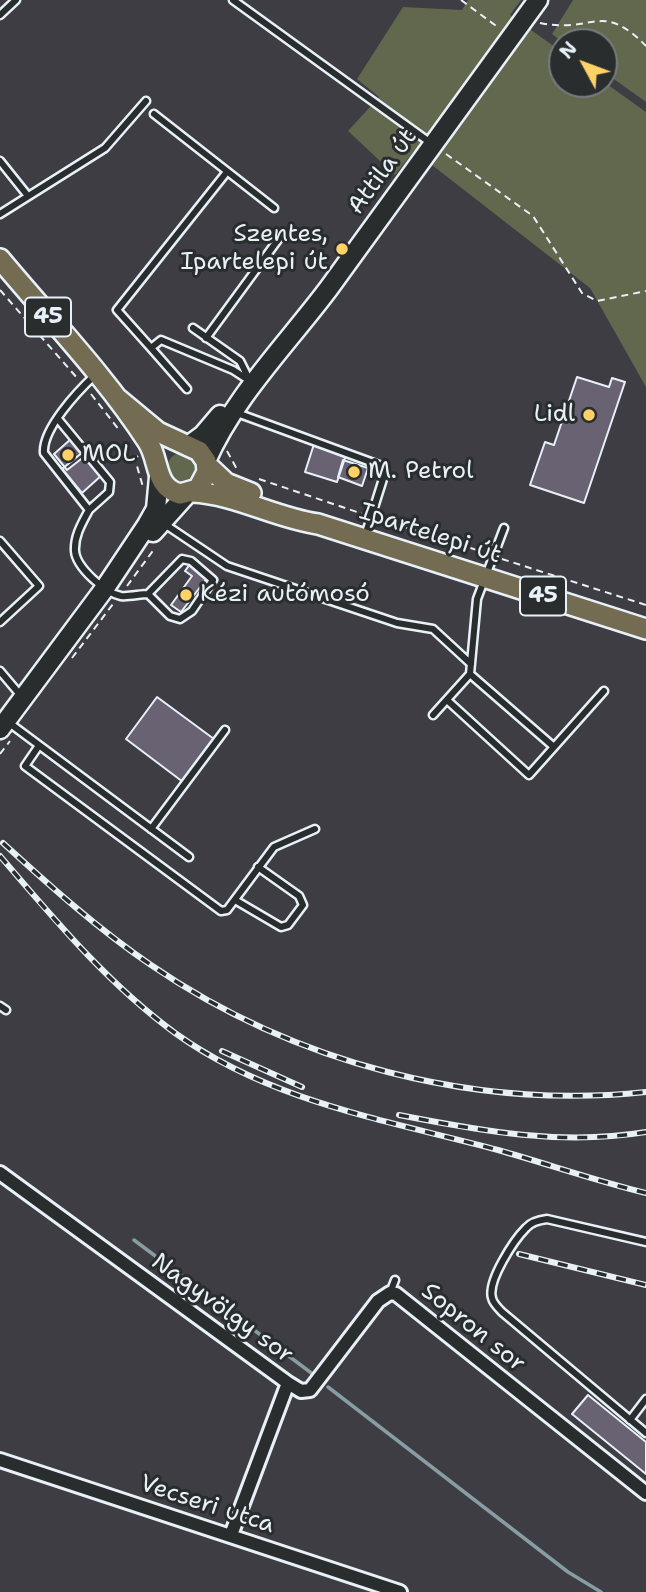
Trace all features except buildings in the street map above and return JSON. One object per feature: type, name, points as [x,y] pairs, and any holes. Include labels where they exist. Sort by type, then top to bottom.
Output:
[{"type":"main road","name":"Attila út","points":[[186,445],[208,430],[256,378],[434,145],[538,0]]},
{"type":"main road","name":"45","points":[[0,259],[90,380],[117,398],[158,432],[199,451],[206,463],[226,483],[318,524]]},
{"type":"main road","name":"Attila út","points":[[206,463],[218,436],[256,378]]},
{"type":"main road","name":"45","points":[[117,398],[149,443],[167,488],[230,498],[302,522],[318,524]]},
{"type":"main road","points":[[3,725],[105,588],[156,509],[159,473],[166,452],[186,445]]},
{"type":"main road","points":[[105,588],[161,522],[189,493],[203,484],[206,463]]},
{"type":"main road","name":"Ipartelepi út","points":[[318,524],[646,629]]},
{"type":"street","name":"Nagyvölgy sor","points":[[0,1172],[288,1382],[231,1535]]},
{"type":"street","name":"Sopron sor","points":[[288,1382],[301,1391],[310,1391],[378,1301],[390,1293],[402,1297],[646,1493]]},
{"type":"street","name":"Vecseri utca","points":[[0,1460],[400,1592]]},
{"type":"lane","points":[[0,15],[16,0]]},
{"type":"lane","points":[[233,0],[434,145]]},
{"type":"lane","points":[[0,214],[105,148],[146,101]]},
{"type":"lane","points":[[154,114],[274,208]]},
{"type":"lane","points":[[0,162],[28,196]]},
{"type":"lane","points":[[187,389],[117,310],[226,173]]},
{"type":"lane","points":[[206,338],[280,237]]},
{"type":"lane","points":[[193,328],[244,365],[256,378]]},
{"type":"lane","points":[[151,348],[161,340],[256,378]]},
{"type":"lane","points":[[89,510],[44,453],[46,438],[90,380]]},
{"type":"lane","points":[[235,412],[376,463],[383,472],[383,479],[365,539]]},
{"type":"lane","points":[[58,419],[110,482],[109,492],[89,510],[79,530],[75,555],[80,564],[105,588],[120,596],[148,594],[182,559],[191,561],[213,580],[192,611],[180,619],[170,616],[148,594]]},
{"type":"lane","points":[[161,522],[227,566],[397,623],[433,629],[471,664]]},
{"type":"lane","points":[[433,715],[470,674],[477,599],[504,528]]},
{"type":"lane","points":[[0,541],[39,586],[0,622]]},
{"type":"lane","points":[[0,671],[24,698]]},
{"type":"lane","points":[[470,674],[554,747]]},
{"type":"lane","points":[[447,700],[528,775],[604,691]]},
{"type":"lane","points":[[3,725],[38,747],[189,857]]},
{"type":"lane","points":[[151,829],[225,730]]},
{"type":"lane","points":[[38,747],[25,766],[218,909],[227,910],[277,844],[315,829]]},
{"type":"lane","points":[[235,900],[281,927],[288,925],[303,905],[299,896],[258,867]]},
{"type":"lane","points":[[646,1242],[541,1220],[526,1227],[492,1284],[492,1299],[502,1312],[646,1433]]},
{"type":"lane","points":[[390,1293],[395,1280]]},
{"type":"lane","points":[[630,1420],[646,1399]]},
{"type":"path","points":[[461,0],[511,36]]},
{"type":"path","points":[[525,18],[544,24],[567,25],[589,17]]},
{"type":"path","points":[[626,23],[646,46]]},
{"type":"path","points":[[434,145],[533,216],[582,293],[597,301],[646,291]]},
{"type":"path","points":[[0,290],[90,380],[124,435]]},
{"type":"path","points":[[133,452],[135,459]]},
{"type":"path","points":[[252,477],[646,605]]},
{"type":"green space","points":[[468,0],[521,0],[510,15],[548,42],[548,98],[618,98],[618,92],[646,112],[646,387],[590,288],[414,151],[395,175],[348,131],[379,97],[357,79],[403,7],[462,10]]},
{"type":"green space","points":[[573,0],[646,0],[646,102],[618,82],[618,28],[556,28]]},
{"type":"green space","points":[[182,453],[193,457],[197,468],[193,479],[182,483],[171,479],[167,468],[171,457]]},
{"type":"waterway","points":[[134,1240],[314,1375]]},
{"type":"waterway","points":[[328,1387],[568,1572],[601,1592]]},
{"type":"railway","points":[[3,843],[93,922],[151,965],[206,999],[264,1029],[325,1053],[388,1072],[451,1086],[516,1094],[581,1096],[646,1092]]},
{"type":"railway","points":[[0,856],[104,972],[150,1014],[212,1057],[250,1076],[330,1106],[498,1150],[646,1193]]},
{"type":"railway","points":[[222,1051],[302,1087]]},
{"type":"railway","points":[[399,1115],[522,1135],[584,1138],[646,1132]]},
{"type":"railway","points":[[519,1254],[646,1285]]},
{"type":"place","name":"Szentes, Ipartelepi út","points":[[342,249]]},
{"type":"place","name":"Lidl","points":[[589,415]]},
{"type":"place","name":"MOL","points":[[68,455]]},
{"type":"place","name":"M. Petrol","points":[[354,472]]},
{"type":"place","name":"Kézi autómosó","points":[[186,595]]}]
